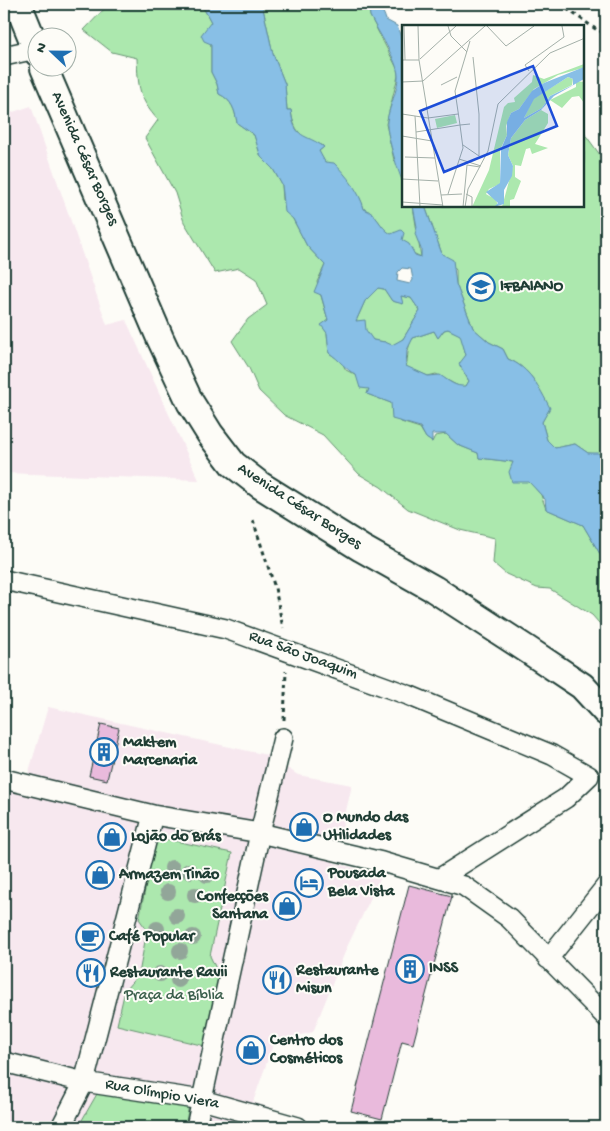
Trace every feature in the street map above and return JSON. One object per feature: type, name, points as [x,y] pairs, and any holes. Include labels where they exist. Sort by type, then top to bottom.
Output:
[{"type":"street","name":"Avenida César Borges","points":[[18,4],[28,29]]},
{"type":"street","points":[[4,56],[28,56]]},
{"type":"street","name":"Avenida César Borges","points":[[48,78],[160,338],[190,402],[210,434],[233,464],[260,485],[361,548],[434,589],[525,648],[582,686],[606,712]]},
{"type":"street","name":"Rua São Joaquim","points":[[4,580],[226,629],[408,694],[552,756],[589,776],[558,804],[440,878]]},
{"type":"street","points":[[196,1127],[260,833],[283,738]]},
{"type":"street","points":[[4,779],[153,815],[260,833],[440,878],[464,886],[509,918],[606,1017]]},
{"type":"street","points":[[61,1127],[84,1082],[153,815]]},
{"type":"street","points":[[548,959],[606,886]]},
{"type":"street","name":"Rua Olímpio Viera","points":[[4,1062],[84,1082],[202,1100],[298,1127]]},
{"type":"path","points":[[560,4],[597,30],[606,33]]},
{"type":"path","points":[[253,520],[275,588],[287,650],[283,738]]},
{"type":"shaded area","points":[[31,106],[107,325],[126,320],[199,480],[4,473],[4,115]]},
{"type":"shaded area","points":[[48,707],[267,755],[298,775],[352,785],[334,863],[382,875],[347,947],[313,1032],[274,1042],[253,1102],[295,1116],[288,1127],[4,1127],[4,780],[25,785]]},
{"type":"green space","points":[[109,4],[195,4],[204,9],[211,22],[211,72],[217,84],[219,94],[227,99],[232,106],[237,123],[254,135],[261,157],[273,169],[282,185],[283,200],[307,246],[325,265],[317,282],[328,320],[322,325],[327,333],[329,353],[341,361],[346,370],[356,375],[369,388],[367,394],[391,403],[401,422],[420,428],[426,438],[432,442],[435,436],[446,434],[458,445],[478,453],[479,458],[513,462],[541,495],[546,509],[583,525],[606,564],[606,631],[592,615],[550,589],[537,588],[506,574],[493,563],[495,538],[460,530],[408,509],[381,487],[359,474],[323,435],[284,415],[259,391],[249,368],[232,341],[248,319],[267,305],[256,279],[239,268],[215,273],[184,222],[175,193],[145,138],[158,120],[143,99],[138,77],[137,58],[112,52],[84,30]]},
{"type":"green space","points":[[262,4],[367,4],[370,16],[397,68],[398,76],[386,124],[394,160],[398,164],[402,177],[402,208],[413,208],[421,257],[411,252],[395,232],[391,235],[387,232],[369,211],[364,209],[355,191],[323,158],[319,151],[324,147],[304,137],[296,129],[291,110],[287,110],[285,84],[273,54]]},
{"type":"green space","points":[[585,134],[606,163],[606,461],[598,454],[588,453],[575,444],[555,448],[547,440],[542,422],[549,408],[541,393],[528,373],[508,359],[503,349],[489,342],[473,328],[456,284],[456,270],[442,254],[426,208],[585,208]]},
{"type":"green space","points":[[378,288],[384,289],[392,301],[402,303],[400,296],[411,298],[420,311],[403,339],[392,346],[385,342],[373,340],[356,321],[365,301]]},
{"type":"green space","points":[[448,329],[461,335],[466,355],[464,358],[464,368],[469,381],[466,386],[460,387],[436,374],[428,376],[406,367],[408,348],[413,338],[434,331],[438,338],[444,330]]},
{"type":"green space","name":"Praça da Bíblia","points":[[156,837],[232,853],[210,956],[220,977],[205,1046],[117,1025],[125,990],[139,974],[147,930],[139,919]]},
{"type":"green space","points":[[105,1080],[189,1105],[185,1127],[78,1127]]},
{"type":"water","points":[[198,4],[262,4],[273,54],[285,84],[287,110],[291,110],[298,131],[324,147],[319,151],[325,162],[334,163],[343,173],[356,190],[364,209],[369,211],[391,234],[401,230],[404,233],[402,240],[409,244],[415,255],[421,257],[421,249],[415,234],[417,227],[413,208],[426,208],[442,254],[453,260],[456,284],[473,328],[489,342],[503,349],[508,359],[528,373],[538,386],[550,408],[542,422],[547,440],[555,448],[575,444],[588,453],[598,453],[606,461],[606,564],[583,525],[546,509],[545,499],[529,482],[512,482],[509,472],[513,462],[479,458],[478,453],[458,445],[446,434],[432,434],[432,442],[426,438],[420,427],[392,419],[391,403],[367,394],[369,389],[360,388],[356,375],[329,353],[327,333],[321,325],[328,320],[321,295],[314,292],[325,265],[307,246],[293,219],[285,212],[282,185],[273,169],[261,157],[254,135],[237,123],[232,106],[227,99],[219,94],[217,84],[211,72],[211,44],[204,41],[201,35],[211,22],[204,9],[195,6]],"holes":[[[402,268],[411,269],[413,280],[410,284],[397,281],[398,272]],[[378,288],[384,289],[392,301],[403,304],[401,296],[411,298],[420,311],[403,339],[392,345],[373,340],[366,330],[365,320],[356,321],[365,301]],[[448,329],[460,335],[466,355],[459,364],[469,381],[466,386],[455,385],[440,375],[428,376],[406,366],[407,350],[413,338],[434,331],[438,338],[444,330]]]},
{"type":"water","points":[[367,4],[380,8],[386,20],[397,26],[402,40],[402,179],[393,153],[387,126],[388,115],[398,82],[397,70],[391,54],[370,16]]},
{"type":"building","name":"Maktem Marcenaria","points":[[101,724],[119,728],[107,780],[89,776]]},
{"type":"building","name":"INSS","points":[[409,885],[452,896],[413,1044],[402,1041],[382,1119],[351,1111]]},
{"type":"place","name":"IFBAIANO","points":[[481,287]]},
{"type":"place","name":"Maktem Marcenaria","points":[[104,752]]},
{"type":"place","name":"O Mundo das Utilidades","points":[[304,827]]},
{"type":"place","name":"Lojão do Brás","points":[[112,837]]},
{"type":"place","name":"Armazem Tinão","points":[[100,875]]},
{"type":"place","name":"Pousada Bela Vista","points":[[309,883]]},
{"type":"place","name":"Confecções Santana","points":[[287,906]]},
{"type":"place","name":"Café Popular","points":[[90,937]]},
{"type":"place","name":"INSS","points":[[410,969]]},
{"type":"place","name":"Restaurante Ravii","points":[[91,973]]},
{"type":"place","name":"Restaurante Misun","points":[[277,980]]},
{"type":"place","name":"Centro dos Cosméticos","points":[[251,1050]]}]
